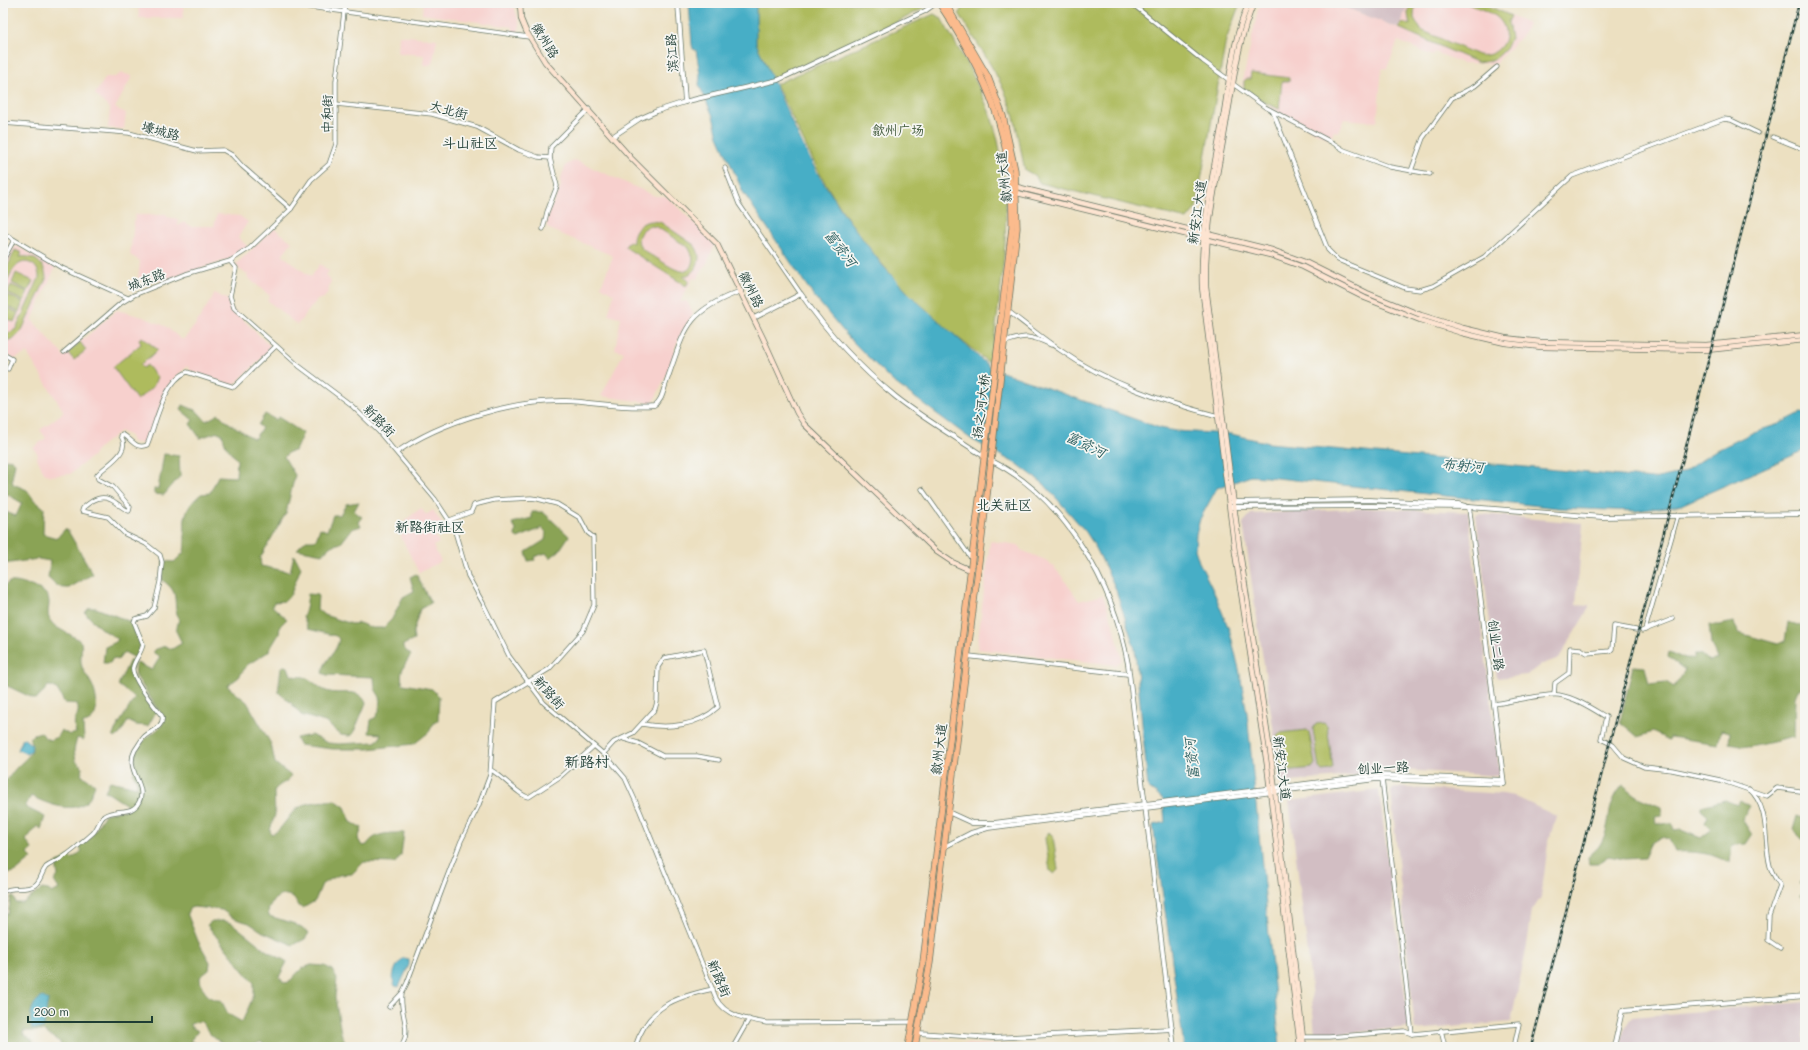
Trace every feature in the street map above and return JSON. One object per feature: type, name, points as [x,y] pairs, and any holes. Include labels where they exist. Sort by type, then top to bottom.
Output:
[{"type":"highway","name":"歙州大道","points":[[938,3],[968,52],[991,96],[1004,138],[1014,189],[1011,242],[1000,362]]},
{"type":"highway","name":"歙州大道","points":[[945,3],[973,49],[995,94],[1009,136],[1017,236],[1004,342],[1000,362]]},
{"type":"highway","name":"扬之河大桥","points":[[988,456],[1000,362]]},
{"type":"highway","name":"歙州大道","points":[[908,1047],[923,962],[970,570],[988,456]]},
{"type":"highway","name":"歙州大道","points":[[915,1047],[928,979],[967,656],[988,456]]},
{"type":"main road","points":[[515,3],[520,5]]},
{"type":"main road","name":"新安江大道","points":[[1222,427],[1218,416],[1201,274],[1238,34],[1249,3]]},
{"type":"main road","name":"新安江大道","points":[[1231,82],[1242,36],[1254,3]]},
{"type":"main road","name":"徽州路","points":[[520,5],[521,19],[529,37],[551,69],[589,109],[631,158],[714,240],[721,250],[797,413],[807,428],[937,552],[952,562],[970,570]]},
{"type":"main road","points":[[1014,189],[1290,256],[1381,299],[1435,320],[1505,338],[1541,342],[1706,345],[1805,334]]},
{"type":"main road","points":[[1206,236],[1294,263],[1372,301],[1427,322],[1462,333],[1504,343],[1541,347],[1706,350],[1805,340]]},
{"type":"main road","name":"新安江大道","points":[[1206,236],[1207,300],[1230,494],[1272,790],[1304,1047]]},
{"type":"main road","name":"新安江大道","points":[[1272,790],[1300,1047]]},
{"type":"street","points":[[280,3],[529,37]]},
{"type":"street","name":"中和街","points":[[291,209],[306,186],[329,164],[333,157],[336,144],[336,81],[345,3]]},
{"type":"street","points":[[520,5],[527,3]]},
{"type":"street","name":"滨江路","points":[[678,3],[686,102]]},
{"type":"street","points":[[612,137],[650,114],[686,102],[778,80],[925,11],[938,3]]},
{"type":"street","points":[[1131,3],[1203,62],[1273,112],[1349,153],[1390,167],[1430,174]]},
{"type":"street","points":[[1411,171],[1423,138],[1452,98],[1476,86],[1497,67]]},
{"type":"street","name":"大北街","points":[[336,104],[432,114],[477,127],[519,150],[538,157],[550,158]]},
{"type":"street","points":[[543,228],[546,215],[557,186],[550,158],[550,149],[554,143],[589,109]]},
{"type":"street","points":[[1273,112],[1310,209],[1330,253],[1338,260],[1399,287],[1415,290],[1433,286],[1484,257],[1572,176],[1724,120],[1731,120],[1758,133]]},
{"type":"street","name":"壕城路","points":[[3,123],[129,133],[197,150],[223,150],[232,155],[242,166],[291,209]]},
{"type":"street","points":[[1773,137],[1805,150]]},
{"type":"street","points":[[725,168],[739,204],[801,294],[842,345],[886,388],[916,411],[1009,469],[1027,484],[1060,518],[1080,544],[1099,576],[1111,604],[1124,644],[1129,674],[1174,1047]]},
{"type":"street","name":"城东路","points":[[3,233],[81,278],[128,298],[186,274],[230,261],[257,243],[291,209]]},
{"type":"street","points":[[3,260],[14,240]]},
{"type":"street","name":"新路街","points":[[230,261],[236,268],[230,296],[233,306],[276,346],[351,405],[397,452],[450,520],[458,538],[468,576],[509,656],[551,710],[615,765],[625,778],[640,810],[718,1001],[725,1010],[749,1019],[767,1023],[913,1022]]},
{"type":"street","points":[[397,452],[412,442],[436,431],[517,404],[565,401],[654,406],[661,398],[681,340],[695,316],[710,304],[741,291]]},
{"type":"street","points":[[754,318],[801,294]]},
{"type":"street","points":[[64,352],[128,298]]},
{"type":"street","points":[[1008,311],[1060,350]]},
{"type":"street","points":[[1004,342],[1022,336],[1030,336],[1060,350],[1098,372],[1137,390],[1178,405],[1218,416]]},
{"type":"street","points":[[3,892],[8,889],[24,890],[35,885],[47,867],[61,859],[93,833],[104,816],[134,808],[140,801],[141,795],[138,781],[133,771],[133,755],[143,738],[160,726],[162,721],[162,716],[133,674],[133,669],[144,644],[134,622],[135,619],[148,615],[154,608],[160,582],[162,558],[160,553],[146,544],[125,534],[108,517],[82,511],[82,508],[99,498],[112,500],[129,511],[130,507],[116,489],[98,479],[97,475],[121,453],[124,444],[122,434],[127,436],[131,443],[142,447],[148,445],[162,405],[173,384],[183,374],[187,372],[234,387],[276,346]]},
{"type":"street","points":[[3,354],[12,360],[8,369]]},
{"type":"street","points":[[922,489],[972,558]]},
{"type":"street","points":[[402,1043],[407,1032],[401,1003],[402,993],[453,861],[478,807],[491,770],[495,702],[527,681],[549,669],[583,631],[594,605],[593,537],[588,533],[580,518],[557,504],[531,498],[494,500],[474,505],[471,512],[450,520]]},
{"type":"street","points":[[1232,505],[1469,507],[1584,516],[1805,514]]},
{"type":"street","name":"创业二路","points":[[1469,507],[1504,782]]},
{"type":"street","points":[[1673,619],[1644,631],[1678,515]]},
{"type":"street","points":[[1554,694],[1555,683],[1569,673],[1570,648],[1581,649],[1587,653],[1610,652],[1612,649],[1614,626],[1636,630]]},
{"type":"street","points":[[603,754],[614,742],[624,739],[650,716],[657,704],[658,667],[661,661],[664,658],[704,650],[718,707],[708,715],[694,722],[663,726],[642,724]]},
{"type":"street","points":[[967,656],[1129,674]]},
{"type":"street","points":[[1494,704],[1554,694],[1578,700],[1606,717],[1601,738],[1613,744],[1624,758],[1631,762],[1644,767],[1686,773],[1746,788],[1767,796],[1777,788],[1800,791]]},
{"type":"street","points":[[624,739],[642,744],[663,756],[697,756],[719,760]]},
{"type":"street","points":[[491,770],[504,778],[522,796],[529,797],[561,776],[594,746]]},
{"type":"street","name":"创业一路","points":[[1144,807],[1263,792],[1376,775],[1504,782]]},
{"type":"street","points":[[1382,779],[1412,1034]]},
{"type":"street","name":"创业一路","points":[[1272,790],[1382,779],[1504,782]]},
{"type":"street","points":[[1746,788],[1757,798],[1763,810],[1769,864],[1773,875],[1780,885],[1769,916],[1768,940],[1780,948]]},
{"type":"street","points":[[948,812],[972,823],[994,823],[1144,807]]},
{"type":"street","points":[[944,847],[971,833],[988,828],[1144,807]]},
{"type":"street","points":[[634,1047],[650,1018],[657,1010],[684,997],[713,989]]},
{"type":"street","points":[[389,1008],[402,993]]},
{"type":"street","points":[[1614,1047],[1622,1011],[1805,996]]},
{"type":"street","points":[[733,1047],[749,1019]]},
{"type":"street","points":[[1303,1037],[1329,1037],[1404,1031],[1412,1034],[1441,1030],[1519,1024],[1514,1047]]},
{"type":"street","points":[[918,1033],[993,1038],[1172,1029]]},
{"type":"street","points":[[1441,1030],[1446,1047]]},
{"type":"shaded area","points":[[138,3],[183,3],[184,18],[139,18]]},
{"type":"shaded area","points":[[423,3],[513,3],[520,26],[517,34],[512,33],[513,27],[422,14]]},
{"type":"shaded area","points":[[1263,3],[1334,3],[1398,28],[1409,3],[1485,3],[1528,23],[1524,33],[1495,64],[1462,63],[1435,52],[1433,56],[1398,41],[1387,68],[1382,69],[1377,122],[1344,119],[1338,132],[1334,131],[1330,139],[1282,115],[1242,85],[1258,9]]},
{"type":"shaded area","points":[[1334,3],[1409,3],[1398,28]]},
{"type":"shaded area","points":[[399,35],[437,39],[433,62],[430,65],[423,65],[424,55],[398,53]]},
{"type":"shaded area","points":[[122,73],[132,76],[131,81],[129,81],[115,108],[126,113],[124,129],[108,128],[110,109],[95,94],[106,77],[115,77]]},
{"type":"shaded area","points":[[575,160],[655,196],[666,196],[715,243],[708,261],[697,279],[693,278],[680,302],[687,301],[693,314],[675,347],[672,363],[653,403],[601,396],[624,352],[615,349],[621,317],[608,315],[614,294],[601,286],[613,256],[547,228],[547,217],[561,186],[560,180],[566,165]]},
{"type":"shaded area","points":[[217,214],[240,216],[248,222],[238,237],[248,247],[230,259],[163,281],[138,280],[140,261],[130,255],[135,215],[166,215],[167,217],[178,219],[178,226],[184,222],[191,226],[214,226]]},
{"type":"shaded area","points":[[274,228],[292,242],[282,255],[311,277],[320,264],[329,271],[326,275],[331,281],[328,292],[324,298],[317,300],[297,325],[267,300],[270,296],[247,277],[248,275],[239,269],[236,264]]},
{"type":"shaded area","points":[[17,246],[55,268],[32,320],[64,356],[117,310],[143,317],[165,326],[181,339],[184,339],[196,324],[215,293],[228,300],[230,307],[272,348],[233,386],[191,371],[187,366],[172,382],[164,397],[146,444],[132,442],[130,436],[120,431],[70,474],[50,476],[44,473],[37,458],[38,454],[33,448],[46,438],[40,430],[64,412],[27,353],[14,359],[3,352],[3,266],[13,249]]},
{"type":"shaded area","points":[[421,508],[426,515],[433,510],[442,524],[439,526],[441,530],[434,534],[439,543],[433,546],[441,561],[419,573],[401,537],[407,525],[404,521]]},
{"type":"shaded area","points":[[1368,508],[1468,512],[1500,776],[1404,770],[1283,783],[1281,781],[1243,523],[1251,514]]},
{"type":"shaded area","points":[[1480,514],[1583,523],[1576,605],[1589,606],[1589,608],[1559,658],[1540,665],[1527,675],[1497,678],[1476,515]]},
{"type":"shaded area","points":[[990,541],[1019,545],[1021,550],[1048,561],[1061,575],[1079,601],[1103,595],[1115,630],[1122,660],[1116,665],[977,649]]},
{"type":"shaded area","points":[[1395,787],[1503,794],[1514,796],[1556,816],[1548,844],[1541,897],[1532,911],[1527,945],[1511,1022],[1415,1030],[1391,791]]},
{"type":"shaded area","points":[[1379,790],[1409,1027],[1329,1035],[1315,1034],[1308,954],[1289,801]]},
{"type":"shaded area","points":[[1805,1002],[1805,1047],[1620,1047],[1625,1027],[1632,1017]]},
{"type":"shaded area","points":[[935,1040],[954,1044],[992,1045],[1001,1047],[927,1047]]},
{"type":"green space","points":[[757,3],[927,3],[924,8],[884,29],[772,79],[756,43]]},
{"type":"green space","points":[[965,3],[1240,3],[1226,40],[1196,208],[1187,219],[1040,183],[1034,175],[1025,170],[1011,107],[1006,95],[994,71],[959,13]]},
{"type":"green space","points":[[1410,3],[1415,3],[1414,18],[1421,30],[1478,55],[1485,55],[1498,50],[1505,39],[1504,26],[1496,16],[1466,3],[1482,3],[1511,16],[1508,22],[1511,38],[1506,49],[1494,60],[1478,63],[1399,28],[1402,22],[1410,25],[1408,14]]},
{"type":"green space","name":"歙州广场","points":[[934,14],[941,18],[966,62],[981,93],[994,125],[1003,168],[1006,222],[1002,277],[992,358],[988,362],[940,324],[922,307],[900,285],[874,254],[839,206],[819,172],[776,84]]},
{"type":"green space","points":[[1251,73],[1289,78],[1289,81],[1282,81],[1279,109],[1266,103],[1244,88],[1244,81],[1246,79],[1250,79]]},
{"type":"green space","points":[[646,222],[660,222],[694,245],[699,254],[699,259],[696,268],[688,275],[683,277],[689,281],[686,286],[625,247],[629,241],[633,243],[635,232]],"holes":[[[652,226],[657,227],[689,248],[693,258],[691,266],[688,270],[684,271],[673,268],[648,254],[640,246],[638,239],[642,230]]]},
{"type":"green space","points":[[15,250],[22,253],[20,257],[30,257],[39,262],[44,269],[46,279],[21,332],[14,339],[3,341],[3,334],[9,333],[16,329],[39,278],[39,274],[34,265],[26,262],[21,263],[13,270],[3,291],[3,277]]},
{"type":"green space","points":[[16,273],[33,281],[28,291],[12,283]]},
{"type":"green space","points":[[11,285],[28,292],[24,301],[7,293]]},
{"type":"green space","points":[[7,295],[23,302],[19,312],[3,304]]},
{"type":"green space","points":[[3,306],[18,313],[14,322],[3,317]]},
{"type":"green space","points":[[142,337],[158,350],[140,365],[143,368],[147,365],[157,377],[153,387],[137,400],[113,367],[141,344],[139,339]]},
{"type":"green space","points":[[80,342],[86,350],[74,360],[68,353]]},
{"type":"green space","points":[[183,405],[197,411],[206,421],[219,414],[226,421],[254,439],[262,428],[258,425],[265,414],[276,420],[278,417],[303,433],[295,451],[289,452],[284,457],[295,475],[286,513],[260,558],[261,566],[290,572],[294,555],[301,567],[291,594],[285,601],[274,602],[272,606],[287,619],[280,626],[279,634],[268,652],[247,665],[239,677],[227,686],[247,702],[271,744],[275,763],[291,776],[274,791],[275,815],[270,830],[271,834],[275,833],[298,808],[311,803],[335,800],[345,807],[351,822],[362,828],[358,839],[362,846],[367,845],[378,835],[388,833],[404,833],[401,855],[395,863],[364,862],[352,874],[339,875],[322,884],[315,901],[303,908],[298,906],[294,899],[289,895],[280,896],[272,902],[268,911],[269,916],[295,924],[309,933],[305,939],[293,945],[263,932],[249,923],[233,918],[222,910],[194,907],[190,908],[187,913],[198,941],[210,962],[209,970],[200,977],[200,981],[203,990],[209,997],[221,1000],[228,1014],[242,1022],[254,995],[254,983],[207,925],[212,921],[225,921],[233,924],[267,951],[287,962],[279,977],[284,983],[289,982],[301,969],[311,965],[325,966],[332,970],[337,979],[335,997],[341,1033],[348,1047],[272,1047],[261,1042],[251,1046],[233,1047],[213,1037],[200,1021],[190,1024],[190,1026],[198,1031],[190,1041],[205,1047],[118,1047],[112,1045],[108,1047],[61,1047],[60,1042],[43,1031],[23,1031],[23,1034],[33,1041],[31,1047],[3,1047],[3,914],[8,914],[11,897],[13,896],[16,903],[23,903],[42,889],[48,890],[52,893],[59,889],[54,881],[58,876],[56,864],[69,856],[72,859],[82,851],[79,846],[92,835],[105,814],[130,807],[105,791],[110,781],[137,787],[137,782],[133,773],[135,772],[135,759],[138,750],[142,743],[158,729],[164,718],[136,676],[135,666],[137,663],[152,670],[160,657],[154,653],[154,650],[165,646],[172,649],[182,643],[176,631],[179,619],[174,594],[172,589],[162,580],[163,561],[174,562],[184,552],[186,515],[188,508],[193,501],[201,494],[210,493],[218,476],[236,477],[237,460],[226,446],[222,434],[218,432],[200,438],[190,424],[193,420],[181,410]]},
{"type":"green space","points":[[164,454],[179,456],[180,476],[164,495],[154,494],[154,489],[158,489]]},
{"type":"green space","points":[[6,459],[12,460],[15,463],[12,479],[13,484],[27,490],[34,500],[44,508],[43,534],[57,538],[65,529],[68,531],[93,574],[69,588],[62,588],[57,586],[48,578],[50,561],[38,559],[3,564],[3,511],[16,516],[22,503],[3,492],[3,461]]},
{"type":"green space","points":[[359,502],[354,511],[362,517],[358,522],[361,526],[352,529],[341,543],[331,546],[322,554],[297,549],[306,540],[316,540],[320,528],[327,531],[333,515],[340,515],[346,504]]},
{"type":"green space","points":[[532,512],[543,512],[569,536],[559,551],[550,558],[546,553],[534,557],[535,560],[528,561],[526,552],[545,540],[546,532],[542,528],[518,538],[515,536],[516,530],[512,523],[532,518]]},
{"type":"green space","points":[[416,574],[431,603],[420,609],[413,632],[414,640],[403,645],[403,648],[411,655],[403,669],[401,676],[403,684],[432,689],[439,696],[438,720],[434,723],[429,732],[414,744],[368,749],[333,749],[299,745],[296,738],[311,735],[328,743],[339,744],[375,742],[380,738],[381,734],[369,733],[371,720],[376,717],[379,711],[380,697],[375,689],[374,677],[327,675],[322,673],[325,664],[338,644],[339,639],[336,636],[308,629],[303,616],[306,609],[308,594],[318,595],[317,609],[324,615],[352,624],[359,623],[372,628],[383,628],[392,619],[403,597],[414,591],[410,577]]},
{"type":"green space","points":[[9,582],[17,582],[31,586],[46,594],[49,599],[49,618],[52,623],[81,642],[81,664],[93,687],[97,704],[95,714],[89,721],[83,723],[84,740],[77,738],[74,750],[76,761],[83,767],[81,775],[95,784],[90,797],[81,805],[67,807],[44,802],[31,796],[25,807],[45,817],[41,829],[37,826],[26,840],[32,849],[28,854],[32,858],[17,871],[8,874],[3,872],[3,779],[6,780],[29,755],[32,750],[30,738],[34,734],[41,732],[45,738],[50,740],[57,737],[61,730],[70,735],[76,733],[74,724],[78,711],[77,704],[65,703],[57,689],[52,686],[48,686],[39,697],[35,699],[3,684],[3,587]]},
{"type":"green space","points":[[89,608],[96,608],[131,622],[141,644],[135,658],[124,652],[118,660],[113,658],[110,663],[103,663],[105,647],[116,642],[118,639],[100,628],[85,613]]},
{"type":"green space","points":[[1733,622],[1739,633],[1778,644],[1785,641],[1788,622],[1805,627],[1805,685],[1798,690],[1795,697],[1794,737],[1750,747],[1729,743],[1730,732],[1721,730],[1718,744],[1670,737],[1669,740],[1652,732],[1638,737],[1620,722],[1633,666],[1645,667],[1649,684],[1666,682],[1674,687],[1685,670],[1668,657],[1669,652],[1685,659],[1694,659],[1695,654],[1700,654],[1709,662],[1717,659],[1711,644],[1709,625],[1720,625]]},
{"type":"green space","points":[[130,660],[134,662],[131,671],[133,677],[157,710],[148,726],[136,725],[128,721],[120,734],[115,738],[113,736],[115,730],[135,698],[118,685]]},
{"type":"green space","points":[[284,666],[288,667],[291,675],[309,679],[326,691],[335,693],[355,693],[363,698],[366,703],[353,734],[349,736],[341,735],[325,722],[301,715],[291,703],[278,692],[281,668]]},
{"type":"green space","points":[[1324,723],[1327,726],[1333,768],[1322,771],[1319,768],[1313,729],[1316,724]]},
{"type":"green space","points":[[1307,730],[1309,732],[1315,764],[1312,768],[1284,771],[1281,769],[1277,735],[1279,733]]},
{"type":"green space","points":[[1623,785],[1640,798],[1661,807],[1662,816],[1655,817],[1656,823],[1672,823],[1674,831],[1681,830],[1701,838],[1711,830],[1705,823],[1708,816],[1701,810],[1701,806],[1725,800],[1737,805],[1740,800],[1750,806],[1742,819],[1752,835],[1746,844],[1732,845],[1730,863],[1703,853],[1675,852],[1669,839],[1661,837],[1651,843],[1644,858],[1625,859],[1608,856],[1599,864],[1589,864],[1588,857],[1597,849],[1605,835],[1613,800]]},
{"type":"green space","points":[[1797,816],[1805,819],[1805,839],[1802,839],[1793,830]]},
{"type":"green space","points":[[1049,833],[1053,837],[1058,870],[1054,874],[1050,871],[1045,838]]},
{"type":"green space","points":[[1805,878],[1805,889],[1800,883]]},
{"type":"green space","points":[[1805,889],[1805,897],[1803,898],[1799,895]]},
{"type":"water","points":[[689,3],[757,3],[756,43],[801,142],[818,174],[844,214],[882,265],[910,295],[991,368],[1160,428],[1175,431],[1231,434],[1269,443],[1653,479],[1682,473],[1711,453],[1754,432],[1779,424],[1801,413],[1805,414],[1805,450],[1681,505],[1636,511],[1559,508],[1251,476],[1217,488],[1200,519],[1196,534],[1195,549],[1199,562],[1214,592],[1230,632],[1239,669],[1247,713],[1280,1047],[1184,1047],[1153,825],[1165,822],[1163,799],[1148,788],[1135,649],[1115,587],[1096,548],[1086,532],[1044,484],[1020,466],[971,439],[891,380],[849,338],[813,295],[743,192],[718,136],[713,116],[699,85],[700,74],[696,50],[693,49],[692,45]]},
{"type":"water","points":[[23,738],[32,745],[31,751],[27,754],[18,750]]},
{"type":"water","points":[[404,958],[409,959],[409,965],[399,987],[395,986],[393,979],[396,967]]},
{"type":"water","points":[[43,997],[48,1000],[43,1029],[32,1029],[30,1020],[33,1006]]},
{"type":"tunnel","points":[[1758,133],[1773,137]]},
{"type":"railway","points":[[1531,1047],[1749,203],[1799,3]]},
{"type":"district","name":"斗山社区","points":[[470,142]]},
{"type":"district","name":"北关社区","points":[[1004,504]]},
{"type":"district","name":"新路街社区","points":[[430,526]]},
{"type":"district","name":"新路村","points":[[587,761]]},
{"type":"water label","name":"富资河","points":[[841,248]]},
{"type":"water label","name":"富资河","points":[[1086,444]]},
{"type":"water label","name":"布射河","points":[[1463,465]]},
{"type":"water label","name":"富资河","points":[[1191,759]]}]
